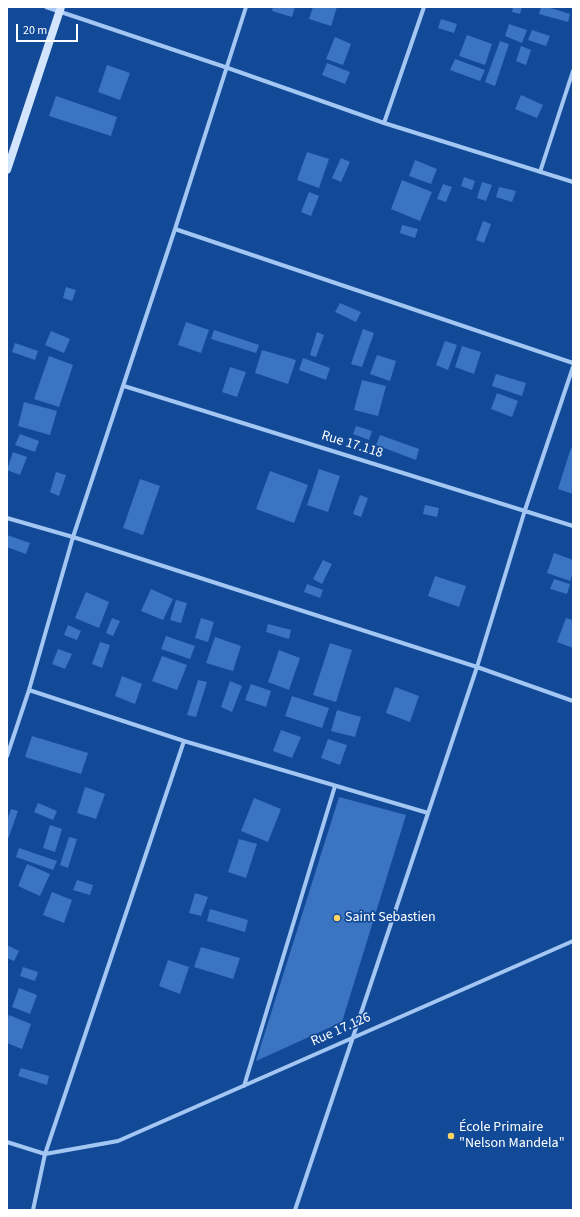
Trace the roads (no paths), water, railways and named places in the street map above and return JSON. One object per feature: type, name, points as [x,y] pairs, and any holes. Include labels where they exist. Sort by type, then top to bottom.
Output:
[{"type":"street","points":[[46,7],[61,9],[384,123],[573,182]]},
{"type":"street","points":[[7,756],[29,690],[73,537],[124,386],[175,229],[225,67],[246,7]]},
{"type":"street","points":[[384,123],[424,7]]},
{"type":"street","points":[[7,170],[61,9]]},
{"type":"street","points":[[540,172],[573,71]]},
{"type":"street","points":[[175,229],[573,363]]},
{"type":"street","points":[[296,1210],[477,667],[525,510],[573,368]]},
{"type":"street","name":"Rue 17.118","points":[[124,386],[573,526]]},
{"type":"street","points":[[7,518],[73,537],[477,667],[573,701]]},
{"type":"street","points":[[29,690],[184,741],[428,813]]},
{"type":"street","points":[[33,1210],[45,1154],[184,741]]},
{"type":"street","points":[[244,1086],[335,786]]},
{"type":"street","name":"Rue 17.126","points":[[45,1154],[118,1141],[353,1036],[573,941]]},
{"type":"street","points":[[7,1142],[45,1154]]},
{"type":"place","name":"Saint Sebastien","points":[[337,918]]},
{"type":"place","name":"École Primaire \"Nelson Mandela\"","points":[[451,1136]]}]
